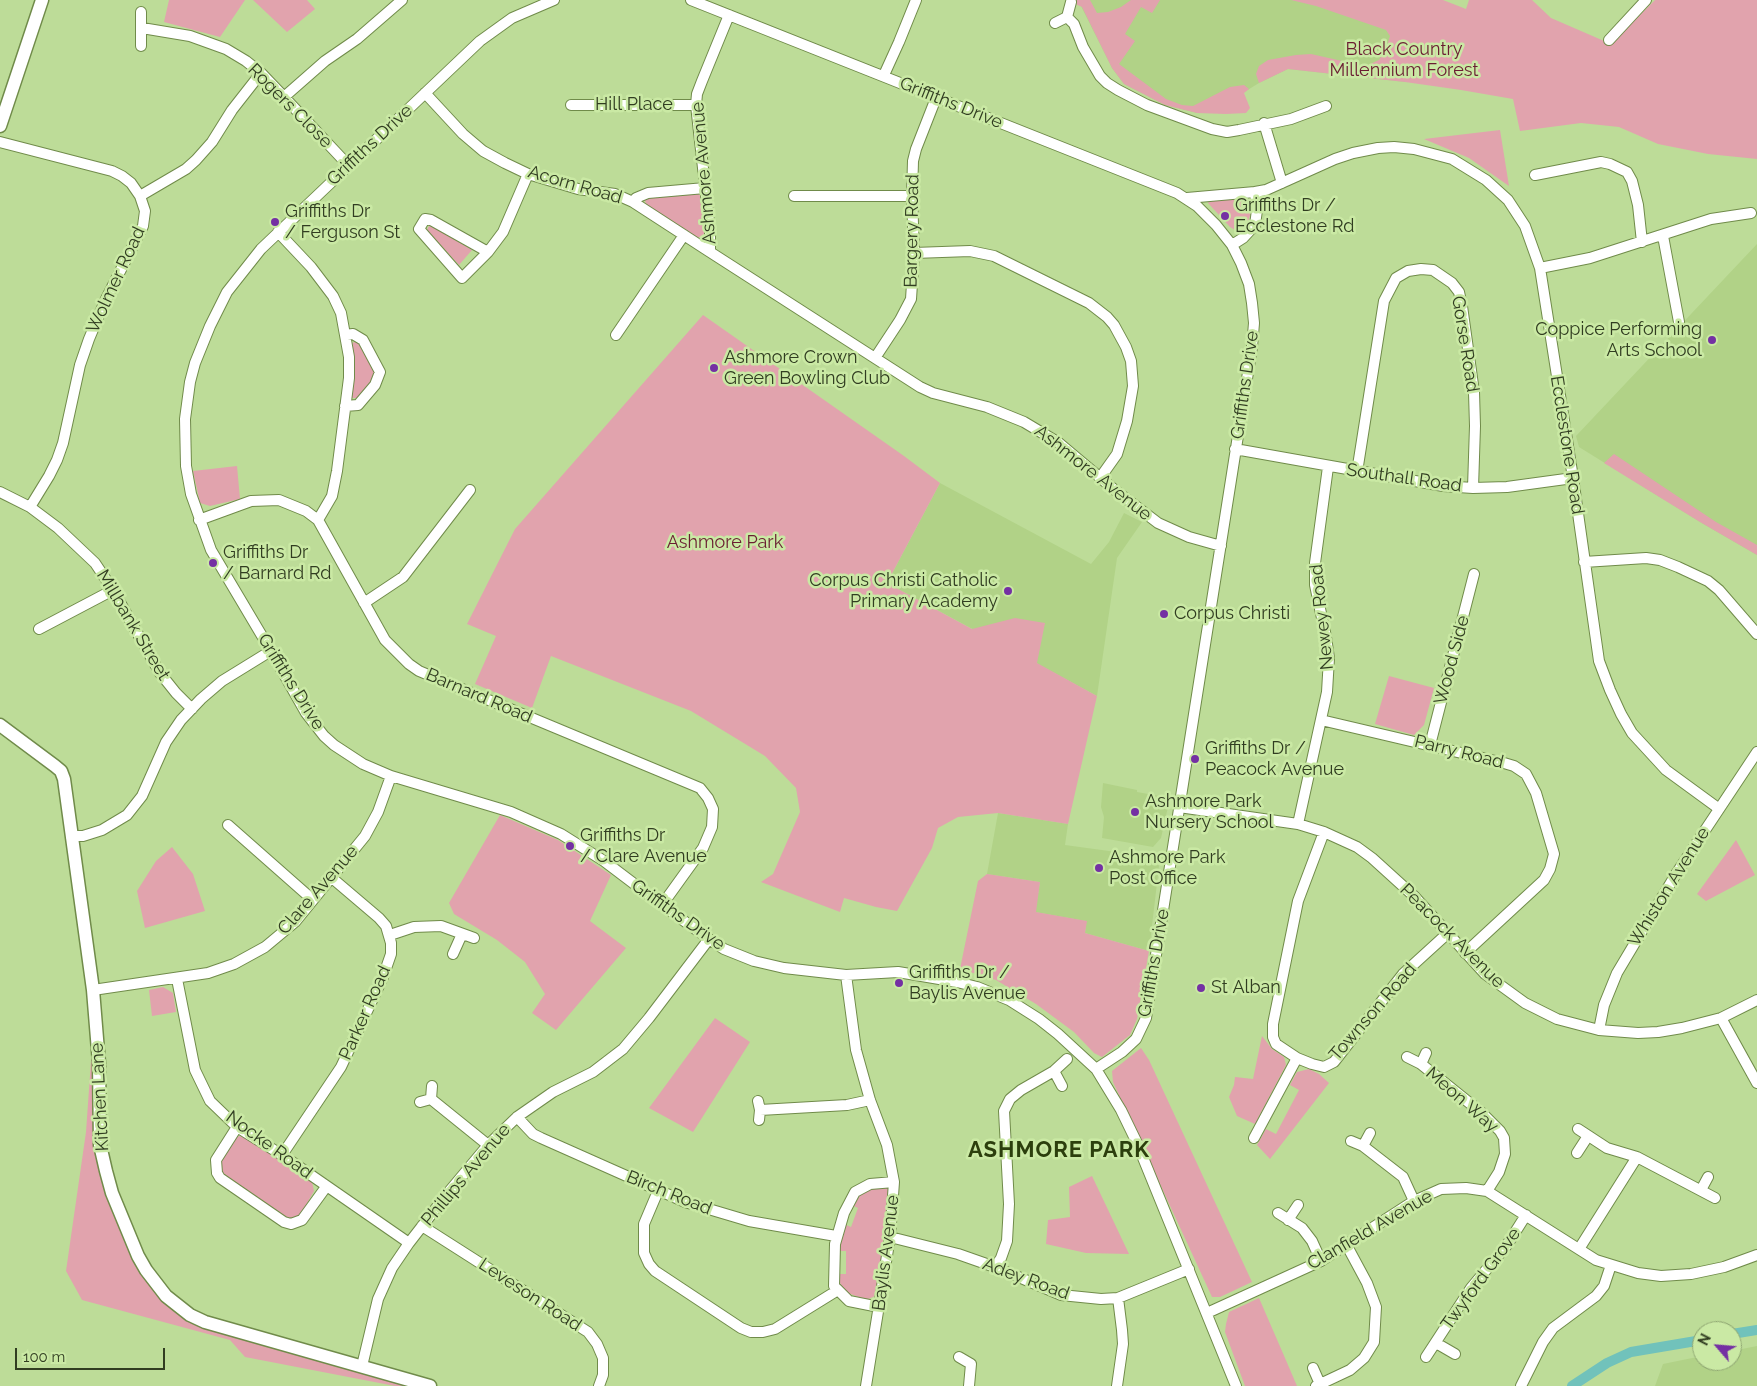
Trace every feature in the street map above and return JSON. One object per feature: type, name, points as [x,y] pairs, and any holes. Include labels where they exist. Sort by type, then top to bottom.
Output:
[{"type":"street","points":[[0,126],[42,0]]},
{"type":"street","points":[[284,97],[325,61],[363,34],[402,0]]},
{"type":"street","name":"Griffiths Drive","points":[[554,0],[512,18],[480,41],[278,232],[248,264],[227,292],[210,326],[195,363],[187,403],[184,437],[186,466],[191,494],[211,550],[306,713],[324,736],[362,764],[391,776],[484,802],[541,824],[604,861],[709,939],[754,961],[784,968],[846,975],[898,972],[977,987],[1009,1000],[1058,1034],[1096,1069],[1121,1110],[1137,1144],[1236,1386]]},
{"type":"street","name":"Griffiths Drive","points":[[691,0],[869,72],[884,75],[936,98],[1187,198],[1216,224],[1232,245],[1249,284],[1254,323],[1252,347],[1146,1018],[1136,1039],[1122,1052],[1096,1069]]},
{"type":"street","points":[[884,75],[900,42],[916,0]]},
{"type":"street","points":[[1609,40],[1646,0]]},
{"type":"street","points":[[1055,23],[1067,17],[1071,2]]},
{"type":"street","points":[[141,12],[141,46]]},
{"type":"street","name":"Ashmore Avenue","points":[[729,15],[697,94],[696,105],[710,252],[920,387],[932,393],[987,407],[1031,425],[1059,443],[1123,497],[1158,523],[1189,537],[1221,546]]},
{"type":"street","points":[[1067,17],[1074,24],[1083,47],[1100,76],[1118,90],[1147,105],[1220,131],[1228,132],[1264,123],[1291,119],[1326,106]]},
{"type":"street","name":"Rogers Close","points":[[142,28],[190,36],[210,42],[246,61],[284,97],[348,165]]},
{"type":"street","points":[[0,142],[112,171],[131,183],[140,196],[179,173],[196,160],[212,142],[236,105],[261,74]]},
{"type":"street","name":"Acorn Road","points":[[425,93],[463,134],[483,151],[505,164],[528,174],[578,189],[615,194],[633,202],[710,252]]},
{"type":"street","name":"Bargery Road","points":[[875,358],[900,320],[911,299],[914,254],[913,161],[936,98]]},
{"type":"street","name":"Hill Place","points":[[571,105],[696,105]]},
{"type":"street","points":[[1264,123],[1282,183]]},
{"type":"street","name":"Ecclestone Road","points":[[1187,198],[1266,190],[1335,159],[1353,153],[1394,147],[1414,149],[1452,159],[1486,180],[1508,200],[1525,226],[1540,268],[1574,478],[1599,661],[1621,714],[1632,733],[1666,770],[1718,808]]},
{"type":"street","points":[[1535,175],[1601,162],[1626,172],[1632,181],[1638,205],[1642,242]]},
{"type":"street","points":[[488,252],[431,220],[425,219],[419,230],[462,278],[488,252],[504,232],[528,174]]},
{"type":"street","name":"Acorn Road","points":[[633,202],[636,198],[648,193],[705,188]]},
{"type":"street","points":[[1232,245],[1243,238],[1255,225],[1257,210],[1255,192]]},
{"type":"street","name":"Wolmer Road","points":[[30,508],[50,476],[63,443],[80,366],[95,323],[143,226],[145,211],[140,196]]},
{"type":"street","points":[[794,196],[912,196]]},
{"type":"street","points":[[1540,268],[1590,258],[1711,219],[1751,213]]},
{"type":"street","points":[[278,232],[311,267],[333,296],[341,313],[345,335],[349,367],[337,471],[332,496],[318,520]]},
{"type":"street","points":[[616,334],[684,235]]},
{"type":"street","points":[[1663,236],[1679,322]]},
{"type":"street","points":[[914,254],[970,251],[994,256],[1089,303],[1107,317],[1126,347],[1131,361],[1133,386],[1127,421],[1117,454],[1100,478]]},
{"type":"street","name":"Gorse Road","points":[[1357,472],[1384,301],[1396,278],[1408,270],[1433,270],[1452,283],[1459,292],[1462,306],[1474,392],[1473,488]]},
{"type":"street","points":[[345,335],[353,334],[363,340],[380,372],[375,384],[358,405],[345,406]]},
{"type":"street","name":"Southall Road","points":[[1236,449],[1328,467],[1443,486],[1473,488],[1514,486],[1574,478]]},
{"type":"street","name":"Newey Road","points":[[1298,824],[1327,692],[1329,658],[1315,585],[1315,562],[1328,467]]},
{"type":"street","points":[[364,603],[403,577],[470,490]]},
{"type":"street","name":"Millbank Street","points":[[0,492],[30,508],[58,528],[95,563],[113,590],[160,673],[192,709]]},
{"type":"street","name":"Barnard Road","points":[[199,520],[251,501],[270,499],[290,504],[306,511],[318,520],[385,640],[409,664],[420,671],[700,788],[708,798],[713,809],[712,827],[703,848],[662,905]]},
{"type":"street","points":[[1584,562],[1646,558],[1660,560],[1678,567],[1708,582],[1719,590],[1757,634]]},
{"type":"street","name":"Wood Side","points":[[1430,745],[1474,574]]},
{"type":"street","points":[[39,629],[113,590]]},
{"type":"street","points":[[71,836],[83,836],[102,830],[127,815],[142,796],[169,737],[192,709],[222,681],[269,652]]},
{"type":"street","name":"Parry Road","points":[[1322,720],[1514,766],[1526,774],[1536,793],[1554,854],[1550,869],[1544,880],[1465,953]]},
{"type":"street","name":"Kitchen Lane","points":[[0,725],[61,771],[64,779],[93,990],[99,1063],[99,1125],[103,1162],[112,1194],[135,1248],[154,1281],[166,1296],[190,1315],[205,1322],[430,1386]]},
{"type":"street","name":"Whiston Avenue","points":[[1599,1030],[1604,1005],[1617,973],[1676,874],[1718,808],[1757,752]]},
{"type":"street","name":"Clare Avenue","points":[[93,990],[177,979],[220,970],[250,956],[280,936],[295,922],[332,878],[371,827],[391,776]]},
{"type":"street","name":"Peacock Avenue","points":[[1179,807],[1298,824],[1324,832],[1357,847],[1415,897],[1494,982],[1525,1003],[1557,1019],[1599,1030],[1658,1032],[1721,1018],[1757,1000]]},
{"type":"street","points":[[228,825],[313,900]]},
{"type":"street","name":"Townson Road","points":[[1324,832],[1298,901],[1273,1024],[1273,1037],[1276,1044],[1297,1058],[1318,1066],[1324,1067],[1334,1062],[1402,974],[1448,933]]},
{"type":"street","points":[[332,878],[379,918],[386,926],[390,935],[414,927],[441,926],[474,938]]},
{"type":"street","points":[[453,954],[462,934]]},
{"type":"street","name":"Parker Road","points":[[282,1155],[341,1067],[350,1050],[389,963],[391,954],[390,935]]},
{"type":"street","name":"Phillips Avenue","points":[[362,1366],[378,1299],[392,1268],[422,1226],[488,1145],[516,1117],[553,1092],[593,1072],[623,1049],[709,939]]},
{"type":"street","name":"Baylis Avenue","points":[[846,975],[856,1050],[870,1100],[887,1145],[894,1182],[890,1237],[866,1386]]},
{"type":"street","name":"Nocke Road","points":[[177,979],[195,1070],[210,1101],[237,1127],[282,1155],[409,1243]]},
{"type":"street","points":[[1721,1018],[1757,1083]]},
{"type":"street","name":"Meon Way","points":[[1421,1064],[1426,1053]]},
{"type":"street","name":"Meon Way","points":[[1406,1057],[1421,1064],[1482,1113],[1500,1131],[1504,1138],[1505,1154],[1499,1172],[1487,1191]]},
{"type":"street","points":[[1254,1138],[1297,1058]]},
{"type":"street","points":[[995,1268],[1002,1258],[1007,1241],[1009,1204],[1004,1111],[1010,1099],[1021,1090],[1054,1072],[1067,1059]]},
{"type":"street","points":[[1054,1072],[1062,1086]]},
{"type":"street","points":[[431,1099],[432,1086]]},
{"type":"street","points":[[420,1102],[431,1099]]},
{"type":"street","points":[[431,1099],[488,1145]]},
{"type":"street","points":[[759,1110],[847,1105],[870,1100]]},
{"type":"street","name":"Birch Road","points":[[516,1117],[533,1134],[541,1138],[658,1191],[703,1208],[749,1221],[836,1236]]},
{"type":"street","points":[[237,1127],[216,1160],[217,1173],[220,1178],[284,1222],[291,1224],[302,1220],[326,1187]]},
{"type":"street","points":[[1578,1129],[1607,1148],[1637,1157],[1716,1198]]},
{"type":"street","points":[[1363,1146],[1370,1134]]},
{"type":"street","points":[[1577,1153],[1588,1136]]},
{"type":"street","points":[[1351,1141],[1363,1146],[1403,1177],[1414,1200]]},
{"type":"street","points":[[1579,1250],[1637,1157]]},
{"type":"street","points":[[1701,1190],[1708,1177]]},
{"type":"street","points":[[880,1308],[850,1301],[834,1286],[836,1236],[844,1213],[855,1192],[870,1184],[894,1182]]},
{"type":"street","name":"Clanfield Avenue","points":[[1207,1313],[1321,1261],[1414,1200],[1441,1189],[1466,1188],[1487,1191],[1596,1260],[1638,1273],[1661,1276],[1691,1274],[1724,1267],[1757,1255]]},
{"type":"street","points":[[658,1191],[644,1224],[644,1253],[649,1264],[741,1328],[751,1332],[775,1329],[838,1290]]},
{"type":"street","points":[[1288,1220],[1298,1205]]},
{"type":"street","points":[[1278,1213],[1302,1228],[1312,1241],[1321,1261]]},
{"type":"street","name":"Twyford Grove","points":[[1426,1357],[1471,1288],[1507,1245],[1526,1215]]},
{"type":"street","name":"Leveson Road","points":[[422,1226],[588,1332],[597,1344],[603,1358],[599,1386]]},
{"type":"street","name":"Adey Road","points":[[890,1237],[941,1249],[995,1268],[1061,1295],[1101,1299],[1118,1298],[1189,1269]]},
{"type":"street","points":[[1314,1368],[1318,1385],[1350,1370],[1370,1349],[1376,1333],[1376,1307],[1367,1283],[1346,1244]]},
{"type":"street","points":[[1521,1386],[1543,1342],[1553,1328],[1596,1296],[1604,1286],[1611,1266]]},
{"type":"street","points":[[1116,1386],[1123,1344],[1118,1298]]},
{"type":"street","name":"Twyford Grove","points":[[1436,1342],[1455,1354]]},
{"type":"street","points":[[959,1357],[971,1364],[969,1386]]},
{"type":"shaded area","points":[[1078,0],[1339,0],[1414,26],[1405,82],[1288,69],[1259,83],[1223,105],[1197,113],[1165,105],[1124,84],[1112,68]]},
{"type":"shaded area","name":"Coppice Performing Arts School","points":[[1757,244],[1757,555],[1579,447],[1576,436]]},
{"type":"shaded area","name":"Corpus Christi Catholic Primary Academy","points":[[940,483],[1091,564],[1109,542],[1124,513],[1142,522],[1117,558],[1097,696],[887,583]]},
{"type":"shaded area","name":"Ashmore Park Nursery School","points":[[1103,783],[1170,798],[1161,838],[1153,847],[1102,838],[1104,817],[1101,807]]},
{"type":"shaded area","points":[[998,813],[1068,824],[1065,845],[1153,857],[1159,866],[1149,951],[1085,933],[1086,921],[1035,912],[1040,882],[987,874]]},
{"type":"shaded area","points":[[1757,1346],[1757,1386],[1655,1386],[1663,1364],[1692,1358],[1692,1371],[1742,1371],[1742,1349]]},
{"type":"green space","points":[[169,0],[245,0],[220,37],[164,22]]},
{"type":"green space","points":[[253,0],[307,0],[315,9],[287,32]]},
{"type":"green space","points":[[1067,0],[1090,0],[1097,13],[1108,12],[1121,7],[1131,0],[1160,0],[1152,13],[1141,7],[1125,34],[1135,41],[1119,64],[1166,99],[1182,105],[1193,106],[1230,87],[1244,85],[1249,89],[1244,93],[1250,108],[1246,113],[1197,113],[1165,105],[1124,84],[1112,68],[1082,7]]},
{"type":"green space","name":"Black Country Millennium Forest","points":[[1291,0],[1443,0],[1466,9],[1469,0],[1532,0],[1551,18],[1611,44],[1655,0],[1757,0],[1757,159],[1708,154],[1658,144],[1619,127],[1581,123],[1520,131],[1513,99],[1461,90],[1288,69],[1259,83],[1256,74],[1259,66],[1268,60],[1311,54],[1342,61],[1354,66],[1368,65],[1379,60],[1386,49],[1390,36],[1386,30],[1316,6]]},
{"type":"green space","points":[[1500,130],[1509,186],[1469,158],[1424,139]]},
{"type":"green space","points":[[699,193],[705,233],[698,238],[647,206],[645,201],[648,196]]},
{"type":"green space","points":[[1246,197],[1252,210],[1248,221],[1241,230],[1235,230],[1230,227],[1208,203],[1210,200]]},
{"type":"green space","points":[[429,226],[436,228],[472,250],[459,265],[427,230]]},
{"type":"green space","name":"Ashmore Park","points":[[703,315],[940,483],[887,583],[972,629],[1015,618],[1045,623],[1037,663],[1097,696],[1068,824],[998,813],[958,817],[938,828],[932,848],[897,911],[844,898],[840,912],[761,882],[773,874],[800,812],[796,788],[765,756],[691,711],[551,656],[532,708],[475,684],[496,636],[467,624],[515,529]]},
{"type":"green space","points":[[358,341],[375,372],[370,383],[357,398],[352,398],[352,343]]},
{"type":"green space","points":[[1614,454],[1716,522],[1757,545],[1757,555],[1604,463]]},
{"type":"green space","points":[[237,466],[240,499],[210,506],[200,503],[193,471]]},
{"type":"green space","points":[[1389,676],[1434,688],[1424,725],[1414,735],[1375,724]]},
{"type":"green space","points":[[500,815],[558,840],[611,875],[590,921],[626,948],[556,1030],[532,1013],[545,994],[525,962],[497,940],[454,914],[449,903]]},
{"type":"green space","points":[[1736,840],[1755,875],[1706,901],[1697,894]]},
{"type":"green space","points":[[172,847],[193,874],[205,911],[145,928],[137,891],[156,861]]},
{"type":"green space","points":[[987,874],[1040,882],[1036,912],[1087,921],[1085,933],[1149,951],[1137,1019],[1130,1035],[1102,1057],[1094,1053],[1074,1032],[1036,1004],[996,980],[960,969],[978,881]]},
{"type":"green space","points":[[163,987],[173,993],[176,1012],[152,1016],[149,990]]},
{"type":"green space","points":[[715,1018],[750,1042],[693,1132],[649,1108]]},
{"type":"green space","points":[[1262,1036],[1272,1049],[1284,1057],[1286,1065],[1255,1124],[1237,1116],[1229,1097],[1235,1077],[1253,1079]]},
{"type":"green space","points":[[92,1047],[103,1181],[166,1303],[408,1386],[395,1386],[245,1357],[230,1340],[82,1300],[66,1271],[86,1132]]},
{"type":"green space","points":[[1141,1048],[1149,1060],[1252,1282],[1220,1297],[1212,1297],[1113,1082],[1112,1071]]},
{"type":"green space","points":[[1309,1069],[1319,1074],[1329,1083],[1270,1159],[1257,1145],[1266,1129],[1276,1134],[1299,1090],[1290,1085],[1297,1072]]},
{"type":"green space","points":[[239,1136],[246,1137],[312,1182],[314,1191],[298,1219],[285,1218],[220,1172],[220,1161],[232,1140]]},
{"type":"green space","points":[[1092,1176],[1129,1254],[1086,1253],[1046,1244],[1048,1220],[1070,1217],[1069,1187]]},
{"type":"green space","points":[[871,1186],[889,1187],[875,1296],[866,1300],[843,1291],[837,1274],[846,1274],[846,1251],[837,1251],[844,1224],[851,1227],[858,1208],[851,1205],[858,1194]]},
{"type":"green space","points":[[1259,1298],[1297,1386],[1245,1386],[1225,1332],[1226,1324],[1229,1312]]},
{"type":"waterway","points":[[1742,1332],[1757,1330]]},
{"type":"waterway","points":[[1572,1386],[1607,1363],[1631,1352],[1692,1342]]},
{"type":"place","name":"Griffiths Dr / Ecclestone Rd","points":[[1225,216]]},
{"type":"place","name":"Griffiths Dr / Ferguson St","points":[[275,222]]},
{"type":"place","name":"Coppice Performing Arts School","points":[[1712,340]]},
{"type":"place","name":"Ashmore Crown Green Bowling Club","points":[[714,368]]},
{"type":"place","name":"Griffiths Dr / Barnard Rd","points":[[213,563]]},
{"type":"place","name":"Corpus Christi Catholic Primary Academy","points":[[1008,591]]},
{"type":"place","name":"Corpus Christi","points":[[1164,614]]},
{"type":"place","name":"Griffiths Dr / Peacock Avenue","points":[[1195,759]]},
{"type":"place","name":"Ashmore Park Nursery School","points":[[1135,812]]},
{"type":"place","name":"Griffiths Dr / Clare Avenue","points":[[570,846]]},
{"type":"place","name":"Ashmore Park Post Office","points":[[1099,868]]},
{"type":"place","name":"Griffiths Dr / Baylis Avenue","points":[[899,983]]},
{"type":"place","name":"St Alban","points":[[1201,988]]},
{"type":"district","name":"ASHMORE PARK","points":[[1059,1150]]}]
